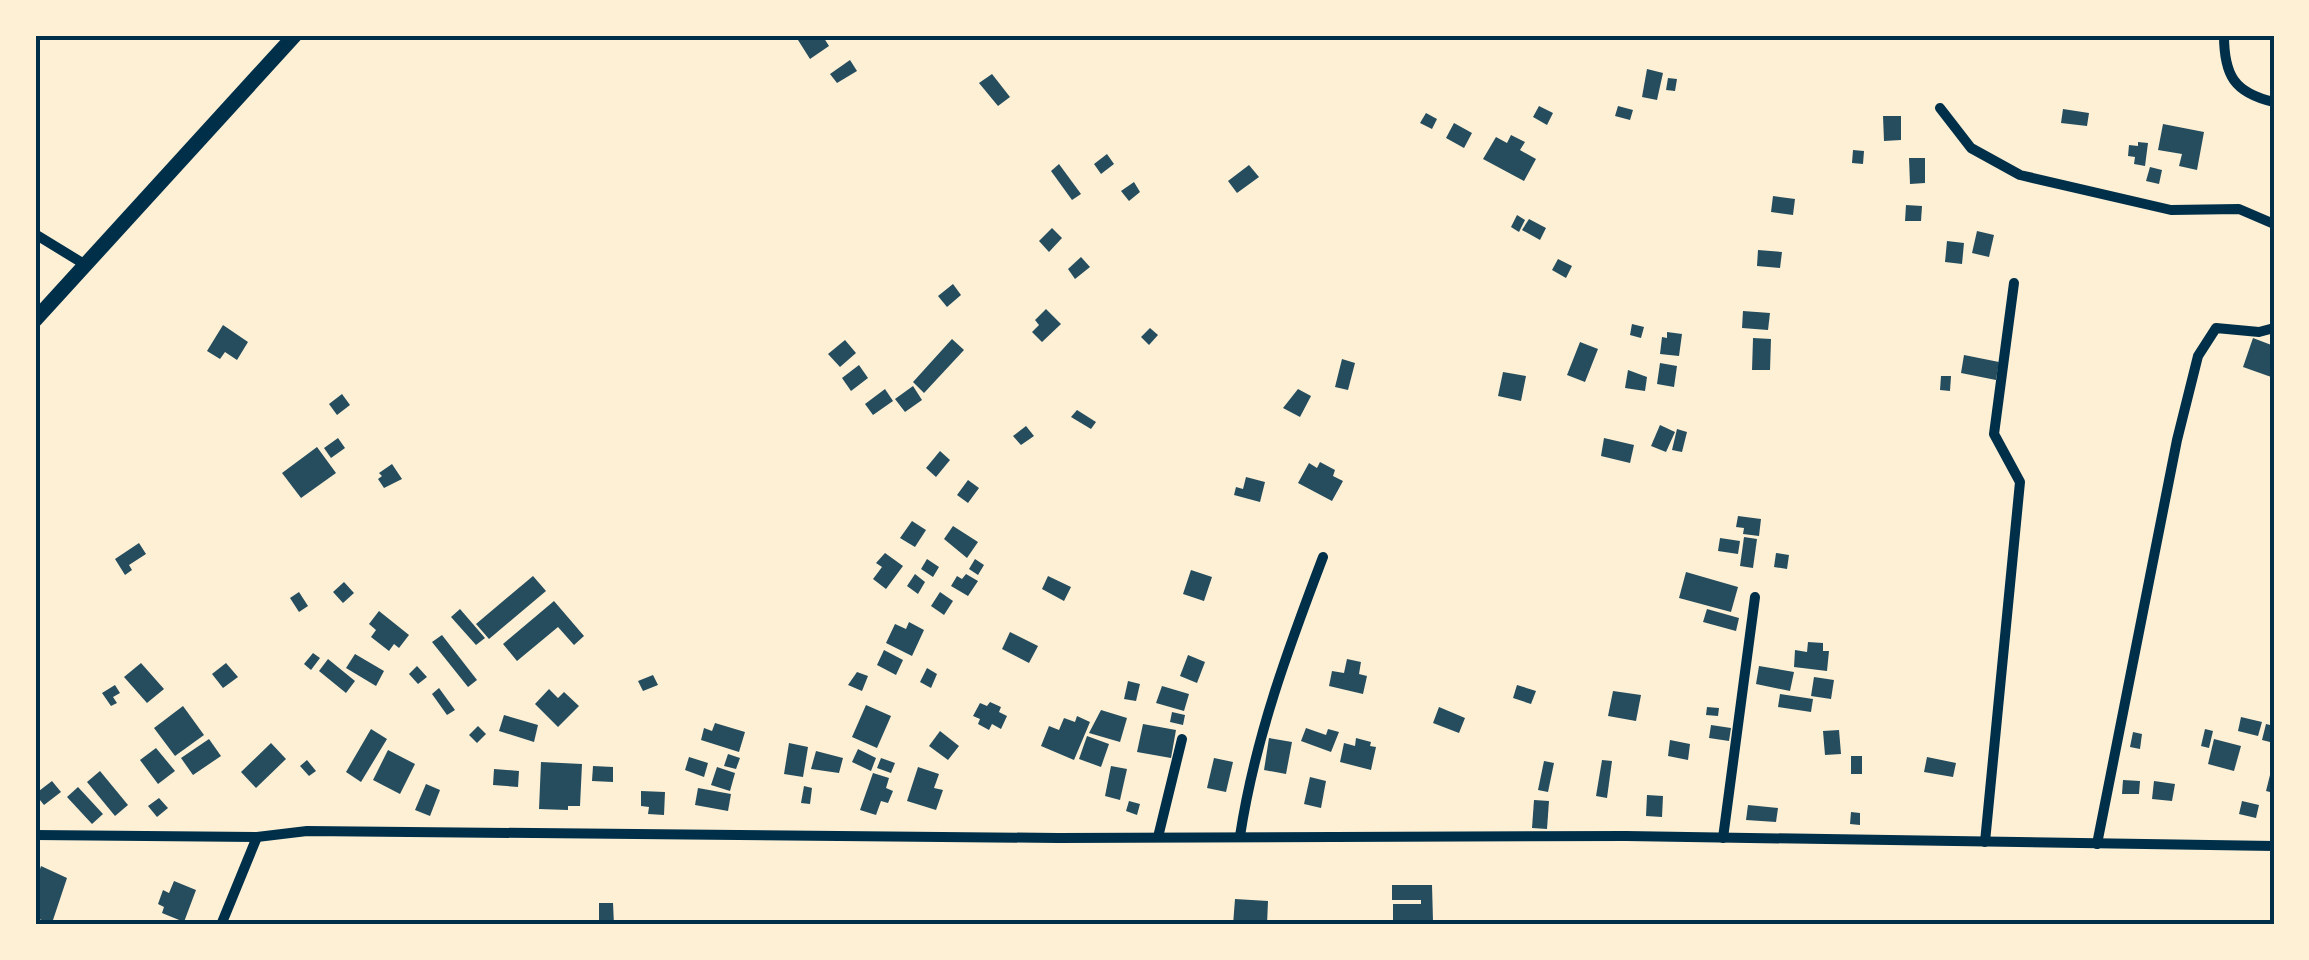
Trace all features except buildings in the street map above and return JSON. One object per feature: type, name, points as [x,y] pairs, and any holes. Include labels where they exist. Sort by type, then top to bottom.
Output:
[{"type":"street","points":[[35,320],[296,35]]},
{"type":"street","points":[[2224,35],[2224,56],[2233,81],[2253,97],[2274,102]]},
{"type":"street","points":[[1940,108],[1971,148],[2020,175],[2171,210],[2239,209],[2274,224]]},
{"type":"street","points":[[35,234],[84,264]]},
{"type":"street","points":[[1985,842],[2020,482],[1994,434],[2014,283]]},
{"type":"street","points":[[2097,844],[2177,440],[2198,356],[2216,328],[2259,332],[2274,328]]},
{"type":"street","points":[[1240,836],[1250,776],[1279,672],[1323,557]]},
{"type":"street","points":[[1723,838],[1755,597]]},
{"type":"street","points":[[1158,837],[1182,738]]},
{"type":"street","points":[[35,835],[257,837],[326,832],[1723,838],[2274,846]]},
{"type":"street","points":[[221,925],[257,837]]}]
